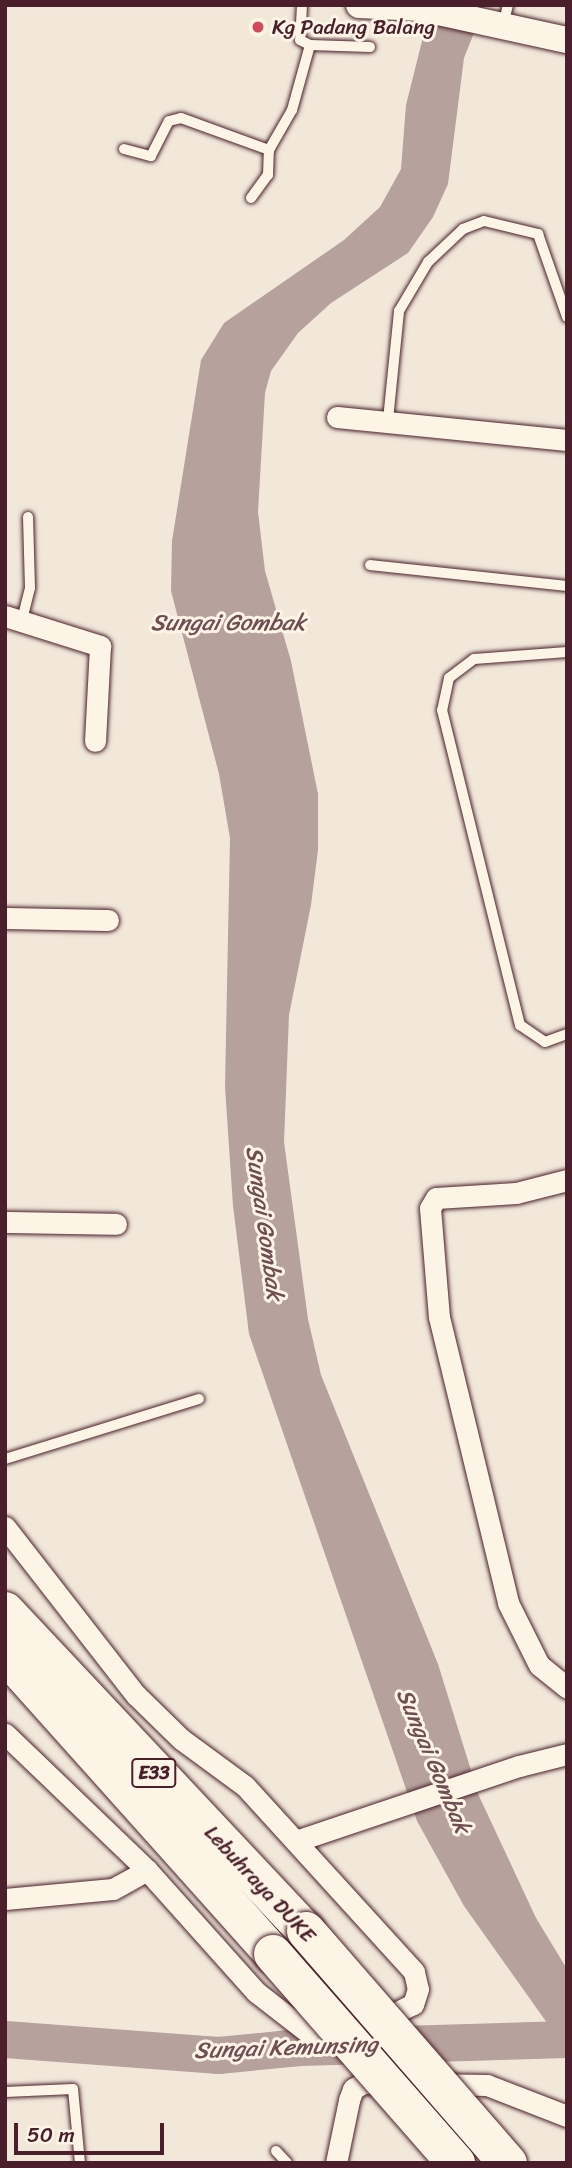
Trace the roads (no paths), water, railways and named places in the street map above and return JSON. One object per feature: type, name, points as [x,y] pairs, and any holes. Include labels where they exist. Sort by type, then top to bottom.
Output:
[{"type":"highway","points":[[5,1581],[96,1735]]},
{"type":"highway","name":"Lebuhraya DUKE","points":[[5,1611],[96,1735],[274,1954],[456,2163]]},
{"type":"highway","name":"Lebuhraya DUKE","points":[[5,1654],[306,1931],[508,2163]]},
{"type":"highway","points":[[5,1674],[96,1735]]},
{"type":"street","points":[[359,5],[411,7],[511,19],[567,40]]},
{"type":"street","points":[[337,416],[567,440]]},
{"type":"street","points":[[13,620],[100,646],[95,741]]},
{"type":"street","points":[[5,918],[108,920]]},
{"type":"street","points":[[567,1180],[516,1193],[436,1198],[430,1208],[439,1317],[508,1603],[539,1665],[567,1688]]},
{"type":"street","points":[[5,1222],[116,1224]]},
{"type":"street","points":[[5,1527],[136,1695],[181,1739],[245,1786],[414,1972],[418,1989],[412,2004],[354,2034],[329,2039],[314,2037],[256,1992],[147,1870],[5,1734]]},
{"type":"street","points":[[296,1841],[519,1766],[567,1754]]},
{"type":"street","points":[[5,1899],[113,1889],[147,1870]]},
{"type":"street","points":[[336,2163],[349,2100],[353,2089],[363,2083],[505,2089],[567,2116]]},
{"type":"lane","points":[[302,5],[300,40],[310,45],[370,47]]},
{"type":"lane","points":[[251,198],[268,175],[269,150],[292,110],[310,45]]},
{"type":"lane","points":[[124,149],[151,156],[169,121],[181,118],[269,150]]},
{"type":"lane","points":[[388,421],[399,311],[428,262],[463,229],[484,220],[538,234],[567,317]]},
{"type":"lane","points":[[13,620],[30,588],[28,517]]},
{"type":"lane","points":[[370,565],[567,586]]},
{"type":"lane","points":[[567,652],[474,659],[449,678],[442,710],[520,1025],[545,1042],[567,1034]]},
{"type":"lane","points":[[5,1459],[199,1399]]},
{"type":"lane","points":[[5,2092],[73,2089],[80,2163]]},
{"type":"lane","points":[[276,2151],[288,2163]]},
{"type":"water","name":"Sungai Gombak","points":[[431,5],[485,5],[464,58],[448,184],[433,217],[408,253],[331,303],[298,333],[271,371],[265,393],[258,512],[265,571],[291,661],[318,794],[318,850],[311,905],[289,1015],[284,1142],[308,1319],[321,1375],[438,1664],[479,1796],[536,1918],[567,1969],[567,2051],[464,1906],[417,1821],[249,1334],[233,1206],[225,1087],[230,838],[219,774],[171,591],[172,541],[201,360],[224,323],[344,240],[380,207],[401,169],[406,105]]},
{"type":"waterway","name":"Sungai Kemunsing","points":[[5,2039],[218,2055],[300,2047],[567,2039]]},
{"type":"place","name":"Kg Padang Balang","points":[[258,27]]}]
